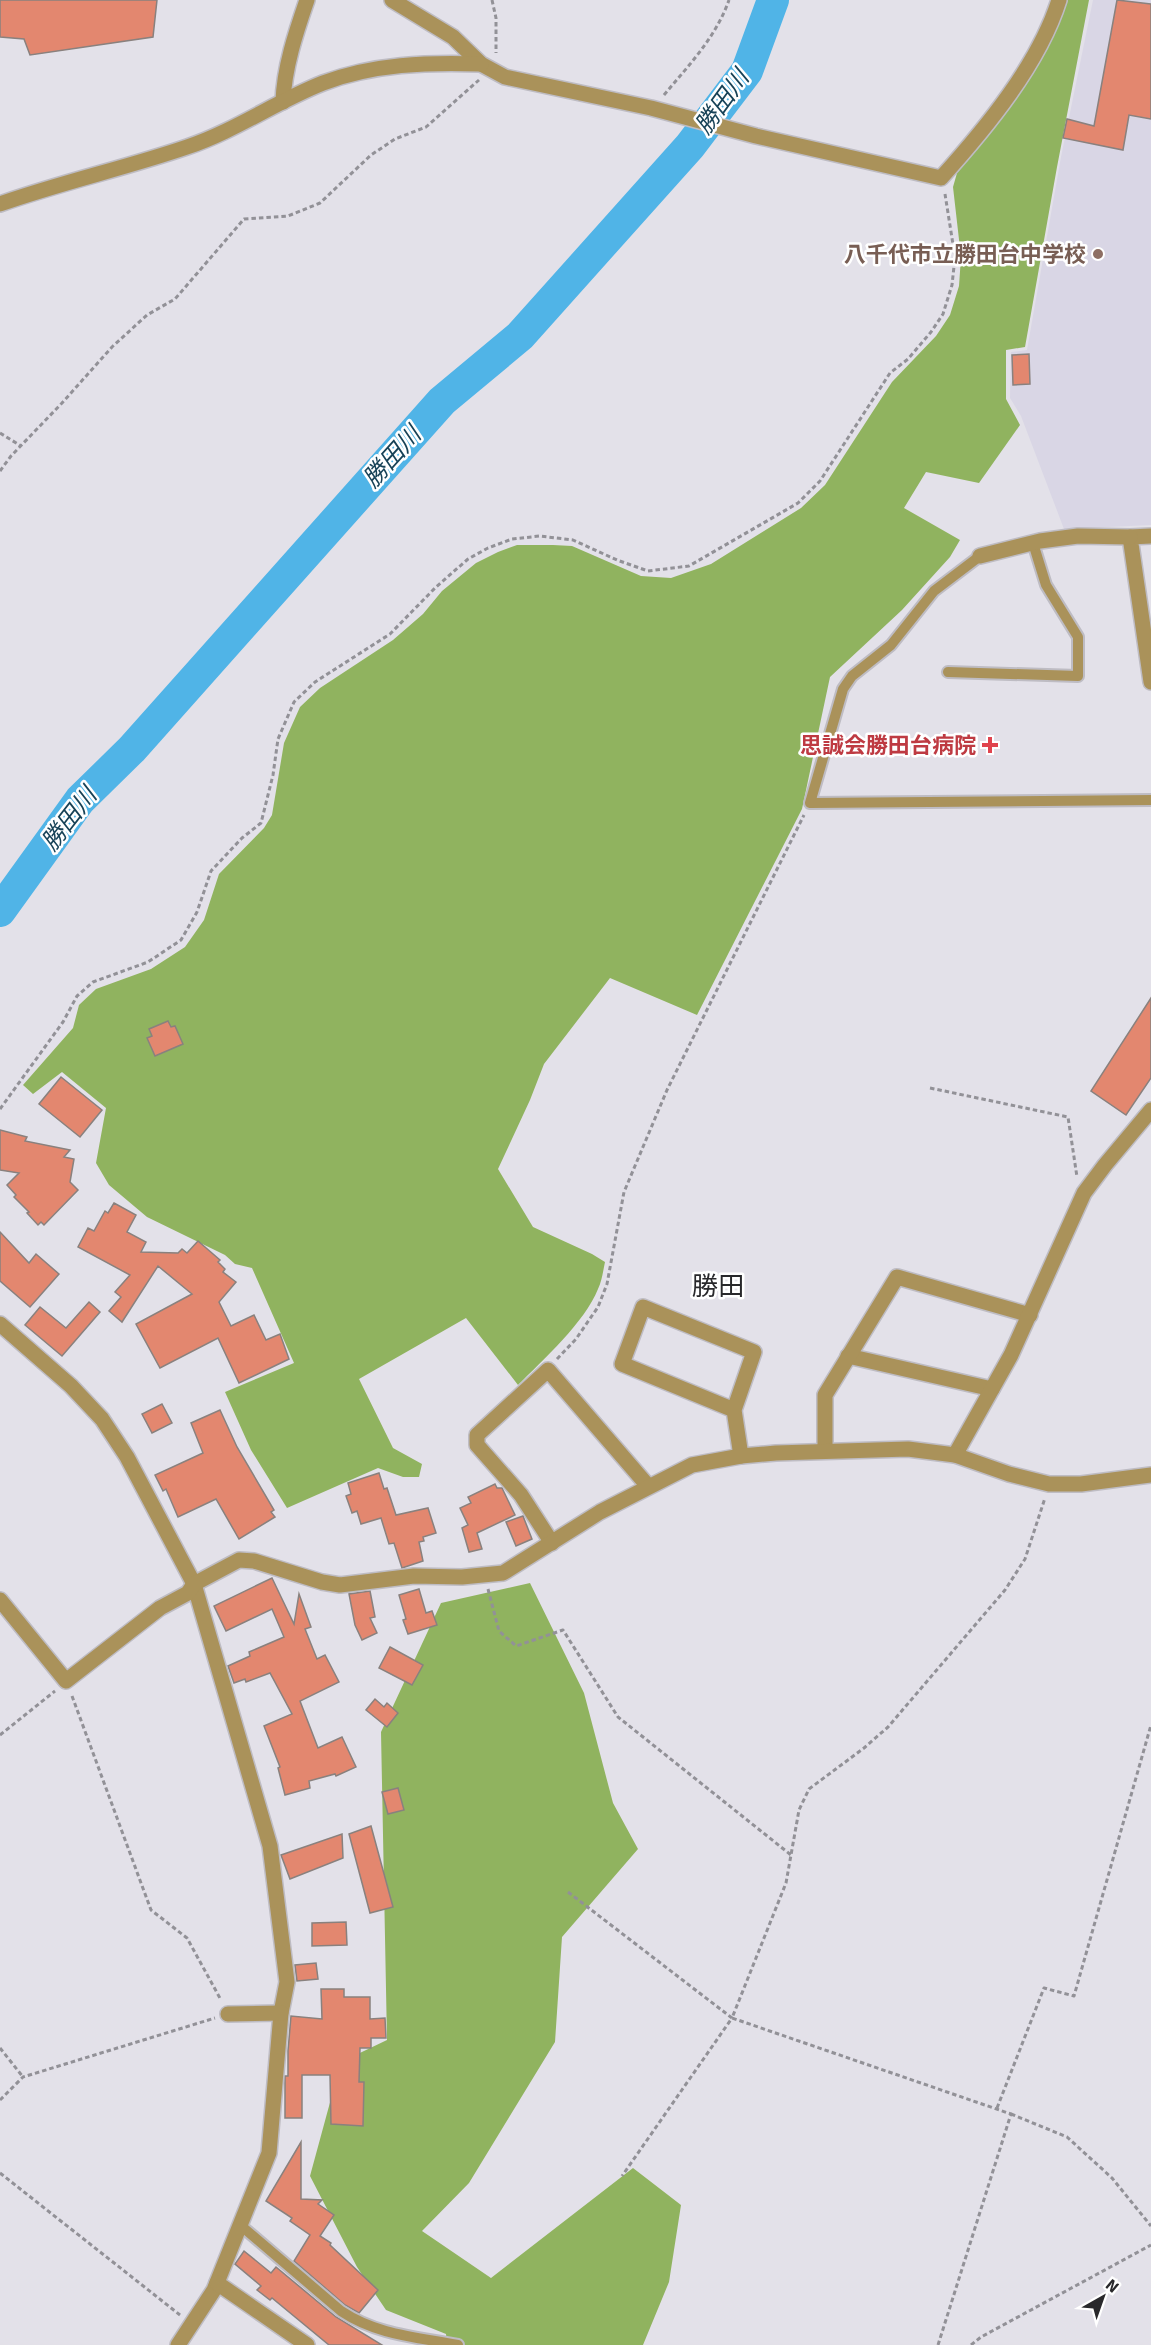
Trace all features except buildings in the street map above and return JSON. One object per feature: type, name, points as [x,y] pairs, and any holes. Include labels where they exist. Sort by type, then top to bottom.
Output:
[{"type":"street","points":[[284,102],[284,86],[298,26],[307,0]]},
{"type":"street","points":[[392,0],[453,37],[486,67],[505,77],[661,111],[756,136],[941,178],[973,141],[1039,50],[1059,0]]},
{"type":"street","points":[[0,204],[45,188],[189,147],[324,82],[374,69],[444,63],[486,67]]},
{"type":"street","points":[[980,556],[1033,543],[1078,536],[1151,536]]},
{"type":"street","points":[[1130,537],[1147,633],[1151,682]]},
{"type":"street","points":[[955,1455],[1030,1315],[1080,1202],[1105,1165],[1151,1110]]},
{"type":"street","points":[[825,1450],[825,1395],[897,1276],[1030,1315]]},
{"type":"street","points":[[734,1410],[622,1364],[643,1307],[754,1352],[734,1410],[741,1456]]},
{"type":"street","points":[[0,1324],[64,1379],[102,1419],[127,1457],[194,1584],[270,1846],[287,1982],[281,2013],[269,2152],[217,2283],[178,2345]]},
{"type":"street","points":[[849,1356],[992,1389]]},
{"type":"street","points":[[552,1543],[521,1495],[477,1445],[477,1435],[548,1370],[648,1486]]},
{"type":"street","points":[[0,1600],[66,1682],[160,1608],[188,1593],[194,1584],[239,1560],[254,1561],[322,1582],[340,1585],[414,1576],[484,1576],[503,1573],[600,1512],[692,1465],[741,1456],[825,1450],[908,1449],[955,1455],[1049,1485],[1081,1484],[1151,1475]]},
{"type":"street","points":[[228,2014],[281,2013]]},
{"type":"street","points":[[217,2283],[307,2345]]},
{"type":"lane","points":[[948,672],[1078,676],[1078,637],[1046,585],[1033,543]]},
{"type":"lane","points":[[980,556],[934,591],[891,645],[852,676],[843,689],[810,803],[1151,800]]},
{"type":"lane","points":[[239,2224],[341,2311],[358,2322],[380,2331],[458,2345]]},
{"type":"path","points":[[0,471],[112,347],[147,315],[175,299],[244,219],[288,216],[320,203],[371,155],[395,139],[426,128],[486,67],[497,50],[496,18],[492,0]]},
{"type":"path","points":[[661,111],[663,95],[709,40],[724,15],[729,0]]},
{"type":"path","points":[[0,1108],[63,1022],[76,996],[93,982],[148,962],[181,940],[197,912],[211,871],[261,823],[273,775],[278,739],[294,702],[315,682],[390,634],[436,587],[468,559],[512,539],[540,536],[573,540],[616,560],[648,571],[689,567],[798,503],[820,482],[890,373],[908,359],[943,314],[952,285],[955,257],[948,207],[941,178]]},
{"type":"path","points":[[0,433],[21,446]]},
{"type":"path","points":[[548,1370],[576,1339],[598,1307],[607,1284],[624,1192],[658,1111],[810,803]]},
{"type":"path","points":[[930,1088],[1068,1117],[1080,1202]]},
{"type":"path","points":[[622,2176],[732,2018],[777,1909],[786,1882],[800,1810],[809,1790],[888,1727],[1005,1590],[1025,1559],[1049,1485]]},
{"type":"path","points":[[484,1576],[500,1631],[516,1646],[563,1630],[618,1717],[791,1855]]},
{"type":"path","points":[[0,1735],[66,1682],[151,1910],[187,1938],[228,2014],[23,2077],[0,2100]]},
{"type":"path","points":[[997,2109],[1044,1988],[1074,1996],[1151,1725]]},
{"type":"path","points":[[568,1892],[732,2018],[997,2109],[1067,2137],[1112,2178],[1151,2226]]},
{"type":"path","points":[[0,2048],[23,2077]]},
{"type":"path","points":[[938,2345],[1011,2114]]},
{"type":"path","points":[[0,2173],[192,2324]]},
{"type":"path","points":[[971,2345],[1008,2322],[1151,2245]]},
{"type":"shaded area","name":"八千代市立勝田台中学校","points":[[1093,0],[1151,0],[1151,525],[1064,529],[1021,416],[1010,398],[1011,352],[1027,350],[1061,157]]},
{"type":"green space","points":[[1068,0],[1089,0],[1025,347],[1006,350],[1006,399],[1020,425],[979,483],[926,472],[904,508],[960,540],[950,557],[902,610],[830,677],[802,809],[697,1015],[610,978],[544,1064],[498,1169],[533,1227],[605,1262],[592,1302],[563,1340],[518,1385],[466,1318],[359,1379],[393,1448],[422,1464],[419,1477],[403,1477],[378,1468],[287,1508],[251,1450],[225,1392],[294,1363],[252,1268],[235,1264],[225,1255],[147,1217],[109,1185],[96,1163],[106,1108],[62,1072],[33,1094],[23,1085],[73,1028],[79,1005],[96,989],[151,969],[185,947],[204,920],[219,874],[264,828],[272,815],[284,743],[300,707],[320,688],[393,640],[423,614],[442,591],[476,563],[517,545],[572,546],[641,576],[671,578],[711,564],[801,508],[825,485],[892,382],[936,336],[950,315],[959,286],[961,257],[953,187],[957,173],[1034,67],[1048,45]]},
{"type":"green space","points":[[530,1583],[584,1693],[613,1803],[638,1849],[562,1937],[555,2042],[469,2183],[422,2231],[491,2278],[633,2168],[681,2205],[669,2282],[643,2345],[447,2345],[446,2334],[386,2310],[357,2267],[310,2176],[341,2062],[387,2040],[381,1732],[441,1603]]},
{"type":"waterway","name":"勝田川","points":[[0,911],[80,800],[132,749],[442,401],[520,336],[690,146],[747,71],[773,0]]},
{"type":"place","name":"八千代市立勝田台中学校","points":[[1098,254]]},
{"type":"place","name":"思誠会勝田台病院","points":[[990,745]]},
{"type":"district","name":"勝田","points":[[718,1287]]}]
